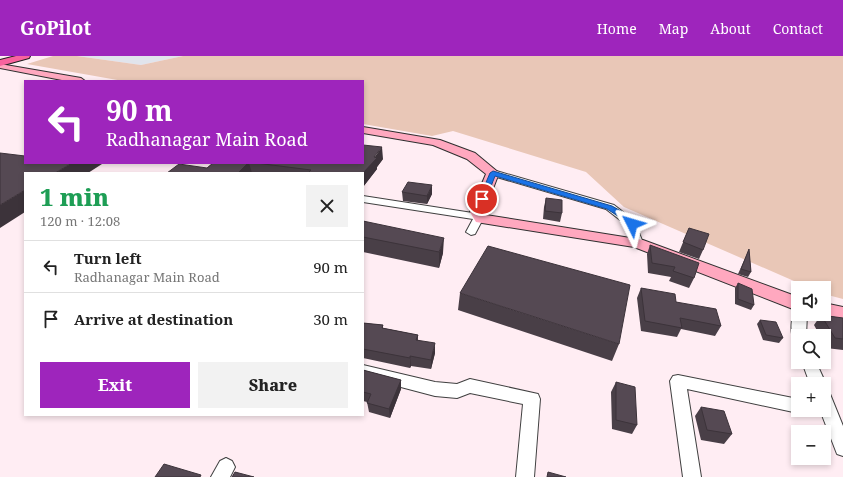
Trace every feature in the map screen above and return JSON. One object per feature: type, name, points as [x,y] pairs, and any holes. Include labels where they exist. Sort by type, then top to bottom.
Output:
[{"type":"main road","points":[[0,60],[14,56]]},
{"type":"main road","points":[[0,63],[26,56]]},
{"type":"street","points":[[0,66],[76,80]]},
{"type":"street","points":[[364,130],[436,142],[471,156],[493,173],[610,207],[624,216],[632,224],[637,243]]},
{"type":"street","points":[[471,232],[479,217],[477,212],[493,173]]},
{"type":"street","points":[[364,199],[479,217],[486,220],[637,243],[791,301]]},
{"type":"street","points":[[831,311],[843,314]]},
{"type":"street","points":[[364,371],[435,390],[456,391],[470,386],[532,399],[525,477]]},
{"type":"street","points":[[692,477],[678,381],[791,405]]},
{"type":"street","points":[[829,417],[843,448]]},
{"type":"shaded area","points":[[53,56],[77,56],[141,65],[183,56],[843,56],[843,299],[831,296],[831,281],[794,281],[624,207],[586,172],[453,131],[432,136],[364,124],[364,80],[117,80],[27,64]]},
{"type":"shaded area","points":[[77,56],[183,56],[141,65]]},
{"type":"building","points":[[364,145],[382,147],[374,157],[377,158],[364,172],[309,172],[311,170],[264,164],[364,164]]},
{"type":"building","points":[[0,153],[24,156],[24,164],[70,164],[57,172],[24,172],[24,191],[0,205]]},
{"type":"building","points":[[179,164],[207,168],[212,164],[247,164],[239,172],[168,172]]},
{"type":"building","points":[[408,182],[432,185],[427,196],[402,192]]},
{"type":"building","points":[[546,198],[562,200],[562,213],[545,211]]},
{"type":"building","points":[[364,221],[444,238],[439,252],[364,237]]},
{"type":"building","points":[[689,228],[709,234],[703,250],[683,242]]},
{"type":"building","points":[[650,245],[699,263],[694,278],[673,271],[675,267],[652,263]]},
{"type":"building","points":[[488,246],[630,285],[619,344],[460,293]]},
{"type":"building","points":[[749,249],[751,272],[741,269]]},
{"type":"building","points":[[738,283],[752,289],[754,305],[738,299]]},
{"type":"building","points":[[641,288],[675,294],[676,302],[716,309],[721,326],[680,318],[682,328],[645,321]]},
{"type":"building","points":[[831,316],[843,318],[843,339],[835,338],[831,329],[825,321],[831,321]]},
{"type":"building","points":[[760,320],[776,322],[783,338],[766,335]]},
{"type":"building","points":[[364,323],[383,325],[382,328],[418,335],[416,340],[435,343],[431,360],[410,356],[410,358],[364,349]]},
{"type":"building","points":[[364,370],[401,380],[389,409],[367,403],[371,394],[364,392]]},
{"type":"building","points":[[616,382],[635,387],[637,425],[616,420]]},
{"type":"building","points":[[701,407],[724,411],[732,434],[707,430]]},
{"type":"building","points":[[164,464],[201,475],[200,477],[155,477]]},
{"type":"building","points":[[235,472],[254,477],[232,477]]},
{"type":"building","points":[[548,472],[566,477],[547,477]]},
{"type":"route","points":[[482,199],[493,173],[610,207],[624,216],[632,224]]}]
